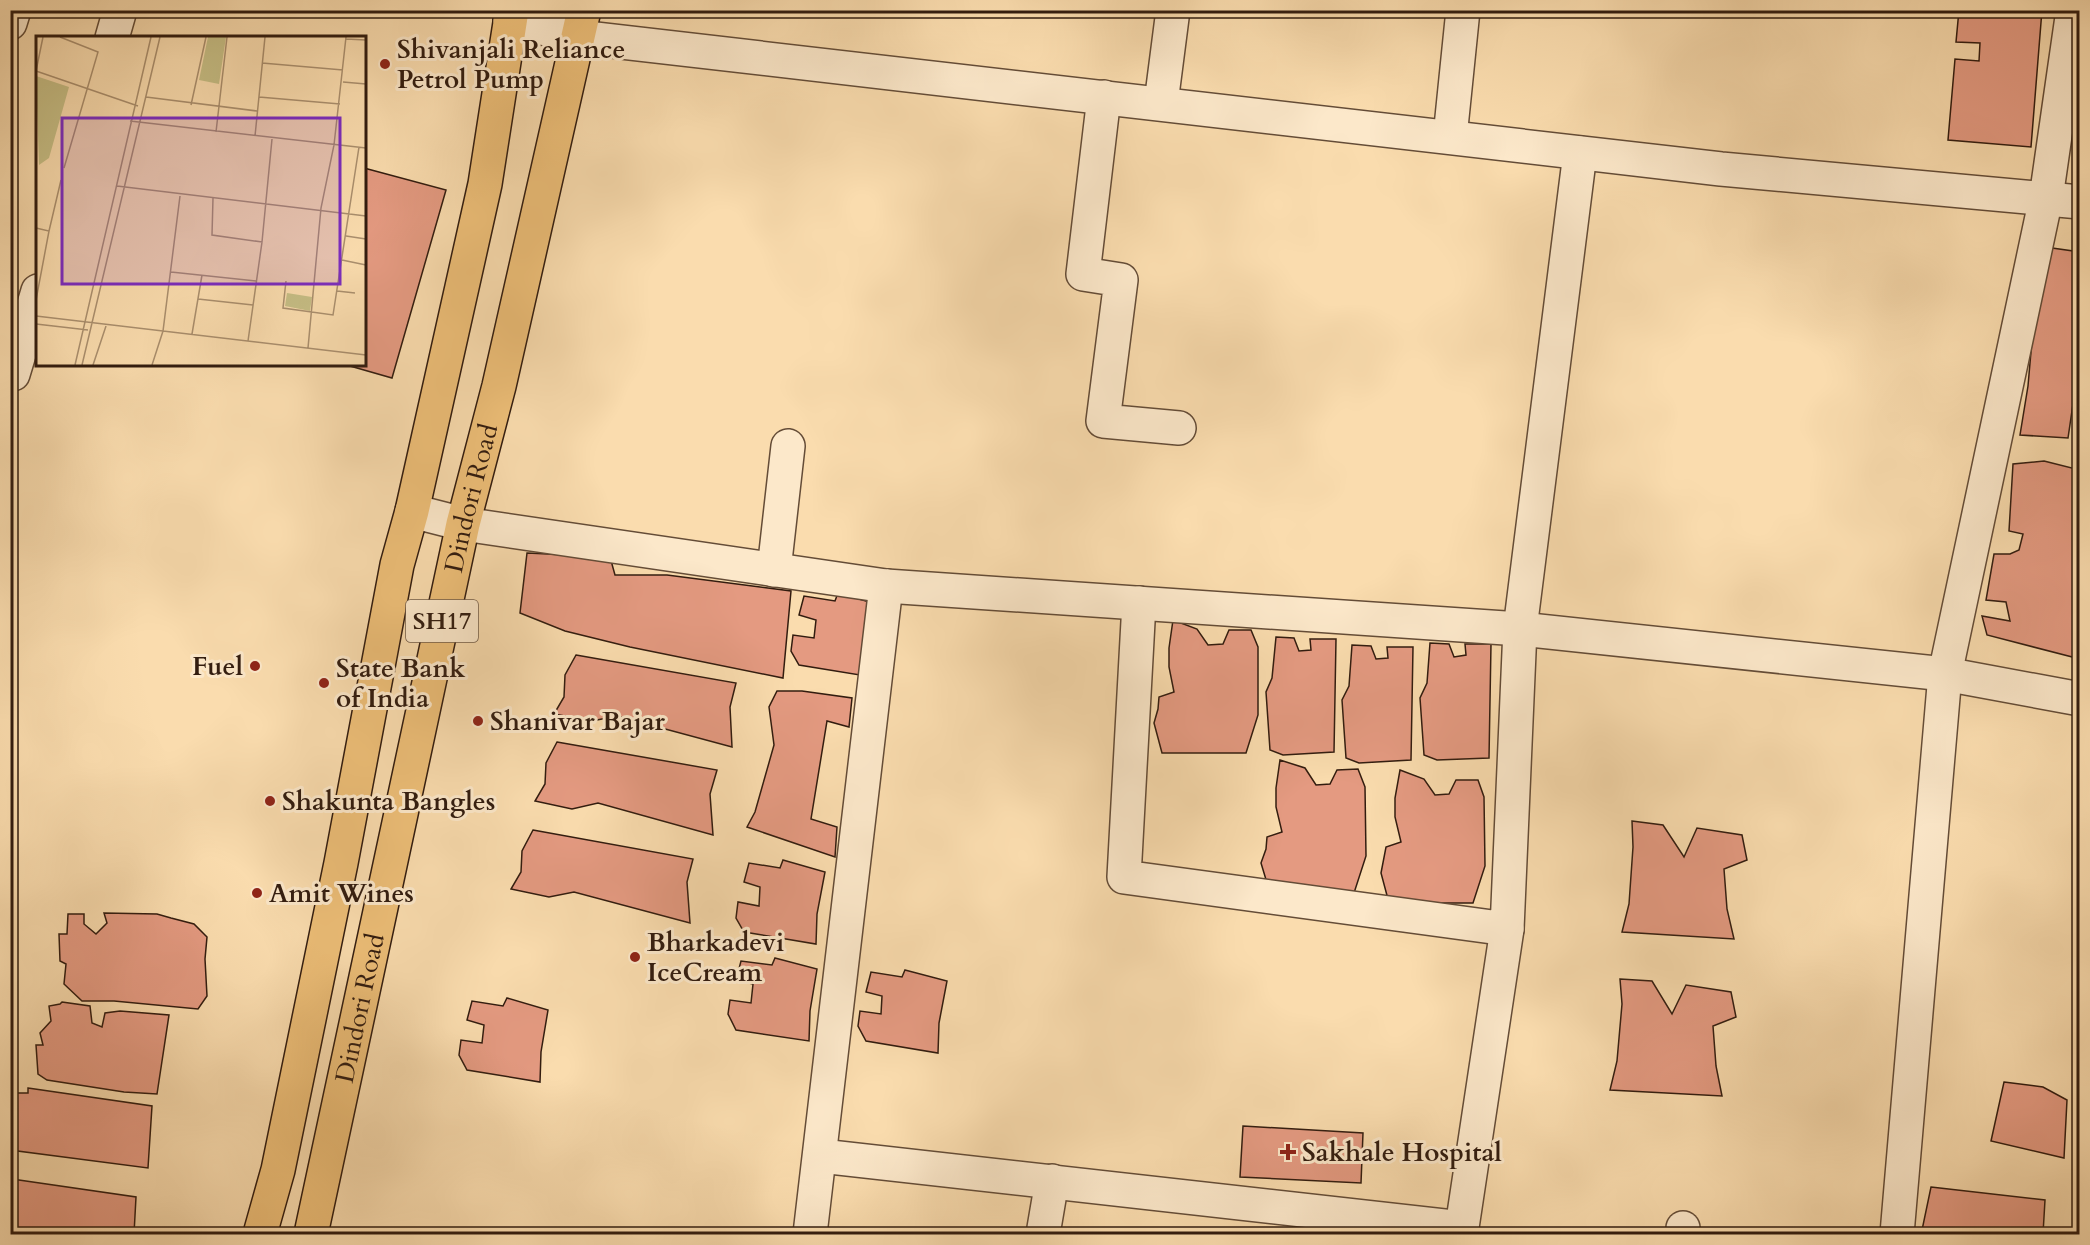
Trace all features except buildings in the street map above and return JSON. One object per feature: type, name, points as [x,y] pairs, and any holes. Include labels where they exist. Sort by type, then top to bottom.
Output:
[{"type":"main road","name":"Dindori Road","points":[[260,1234],[278,1170],[341,863],[397,565],[412,511],[485,184],[511,15]]},
{"type":"main road","name":"Dindori Road","points":[[310,1234],[463,524],[498,386],[581,24]]},
{"type":"street","points":[[10,23],[14,10]]},
{"type":"street","points":[[113,36],[120,10]]},
{"type":"street","points":[[1161,103],[1173,10]]},
{"type":"street","points":[[1450,137],[1463,10]]},
{"type":"street","points":[[1897,1234],[1945,674],[2046,198],[2073,10]]},
{"type":"street","points":[[511,15],[1104,96],[1580,153],[1721,169],[2079,201]]},
{"type":"street","points":[[1104,96],[1083,274],[1121,280],[1103,421],[1179,428]]},
{"type":"street","points":[[820,1156],[1052,1181],[1461,1231],[1507,929],[1520,629],[1580,153]]},
{"type":"street","points":[[13,374],[36,298]]},
{"type":"street","points":[[774,570],[788,446]]},
{"type":"street","points":[[412,511],[463,524],[886,586],[1520,629],[1945,674],[2079,699]]},
{"type":"street","points":[[810,1234],[886,586]]},
{"type":"street","points":[[1139,603],[1124,877],[1507,929]]},
{"type":"street","points":[[1043,1234],[1052,1181]]},
{"type":"place","name":"Shivanjali Reliance Petrol Pump","points":[[385,64]]},
{"type":"place","name":"Fuel","points":[[255,666]]},
{"type":"place","name":"State Bank of India","points":[[324,683]]},
{"type":"place","name":"Shanivar Bajar","points":[[478,721]]},
{"type":"place","name":"Shakunta Bangles","points":[[270,801]]},
{"type":"place","name":"Amit Wines","points":[[257,893]]},
{"type":"place","name":"Bharkadevi IceCream","points":[[635,957]]},
{"type":"place","name":"Sakhale Hospital","points":[[1288,1152]]}]
